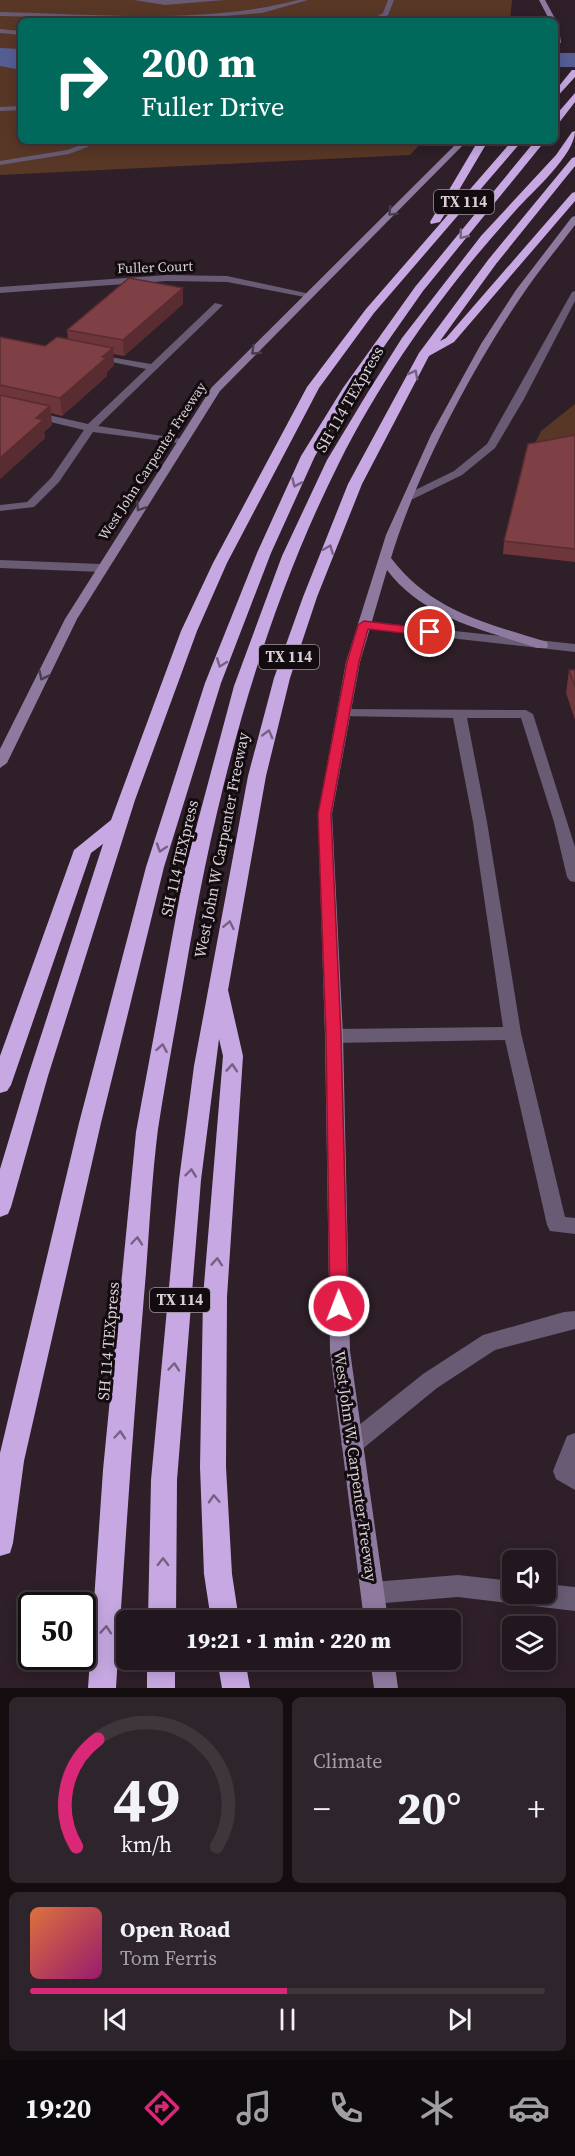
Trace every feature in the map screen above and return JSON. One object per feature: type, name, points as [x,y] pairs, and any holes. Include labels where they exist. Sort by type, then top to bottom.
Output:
[{"type":"highway","points":[[558,92],[575,72]]},
{"type":"highway","points":[[558,118],[575,96]]},
{"type":"highway","name":"SH 114 TEXpress","points":[[102,1688],[116,1470],[147,1132],[193,873],[242,686],[289,556],[334,460],[374,392],[406,340],[478,247],[559,157],[575,134]]},
{"type":"highway","points":[[411,263],[481,144]]},
{"type":"highway","name":"TX 114","points":[[0,1207],[38,1076],[121,821],[189,631],[220,563],[313,387],[369,311],[514,144]]},
{"type":"highway","name":"SH 114 TEXpress","points":[[0,1543],[11,1461],[90,1123],[155,867],[213,683],[264,553],[308,456],[349,388],[419,289],[538,144]]},
{"type":"highway","name":"West John W Carpenter Freeway","points":[[162,1610],[164,1480],[188,1203],[204,1066],[257,776],[282,678],[310,597],[355,484],[425,353],[492,262],[575,160]]},
{"type":"highway","points":[[425,353],[450,340],[575,195]]},
{"type":"highway","points":[[0,1085],[83,850],[121,821]]},
{"type":"highway","points":[[218,982],[233,1056],[214,1297],[213,1467],[218,1574],[223,1610]]},
{"type":"highway","points":[[161,1688],[162,1670]]},
{"type":"highway","points":[[233,1670],[236,1688]]},
{"type":"main road","points":[[542,0],[551,18]]},
{"type":"main road","name":"West John Carpenter Freeway","points":[[0,764],[71,619],[101,568],[216,389],[460,144]]},
{"type":"main road","name":"West John W. Carpenter Freeway","points":[[375,1610],[340,1351],[334,1036],[325,814],[344,713],[364,625],[385,558],[409,497],[436,435],[486,344],[519,292],[575,219]]},
{"type":"main road","points":[[385,558],[397,577],[415,595],[442,611],[542,645]]},
{"type":"main road","points":[[384,1670],[386,1688]]},
{"type":"street","points":[[137,0],[165,3],[221,0]]},
{"type":"street","points":[[0,14],[171,18],[262,11],[305,0]]},
{"type":"street","points":[[378,18],[386,14],[391,0]]},
{"type":"street","points":[[0,31],[18,33]]},
{"type":"street","points":[[0,109],[18,108]]},
{"type":"street","points":[[0,163],[69,152],[91,144]]},
{"type":"street","name":"Fuller Court","points":[[0,290],[187,278],[227,279],[310,295]]},
{"type":"street","points":[[409,497],[458,472],[491,446],[569,311],[575,294]]},
{"type":"street","points":[[0,508],[30,505],[55,480],[90,428],[218,305]]},
{"type":"street","points":[[81,354],[151,367]]},
{"type":"street","points":[[0,408],[90,428],[182,442]]},
{"type":"street","points":[[0,564],[101,568]]},
{"type":"street","points":[[364,625],[575,648]]},
{"type":"street","points":[[344,713],[526,714],[561,822],[575,877]]},
{"type":"street","points":[[459,714],[480,822],[512,1033],[557,1226],[575,1226]]},
{"type":"street","points":[[334,1036],[512,1033]]},
{"type":"street","points":[[352,1444],[430,1381],[490,1342],[575,1320]]},
{"type":"street","points":[[575,1443],[564,1470],[575,1479]]},
{"type":"street","points":[[373,1593],[458,1586],[502,1591]]},
{"type":"street","points":[[556,1597],[575,1599]]},
{"type":"shaded area","points":[[0,0],[512,0],[510,18],[18,18],[18,144],[420,144],[410,155],[0,175]]},
{"type":"shaded area","points":[[575,404],[575,447],[529,456],[541,431]]},
{"type":"water","points":[[0,48],[18,49],[18,69],[0,66]]},
{"type":"building","points":[[129,278],[183,288],[123,340],[67,330]]},
{"type":"building","points":[[0,337],[45,346],[57,337],[113,348],[102,357],[106,358],[60,398],[0,385]]},
{"type":"building","points":[[0,395],[50,406],[36,418],[43,420],[0,458]]},
{"type":"building","points":[[575,435],[575,549],[504,541],[528,444]]},
{"type":"building","points":[[569,670],[575,670],[575,687]]},
{"type":"waterway","points":[[558,60],[575,60]]},
{"type":"route","points":[[339,1306],[334,1036],[325,814],[353,662],[364,625],[430,632]]}]
